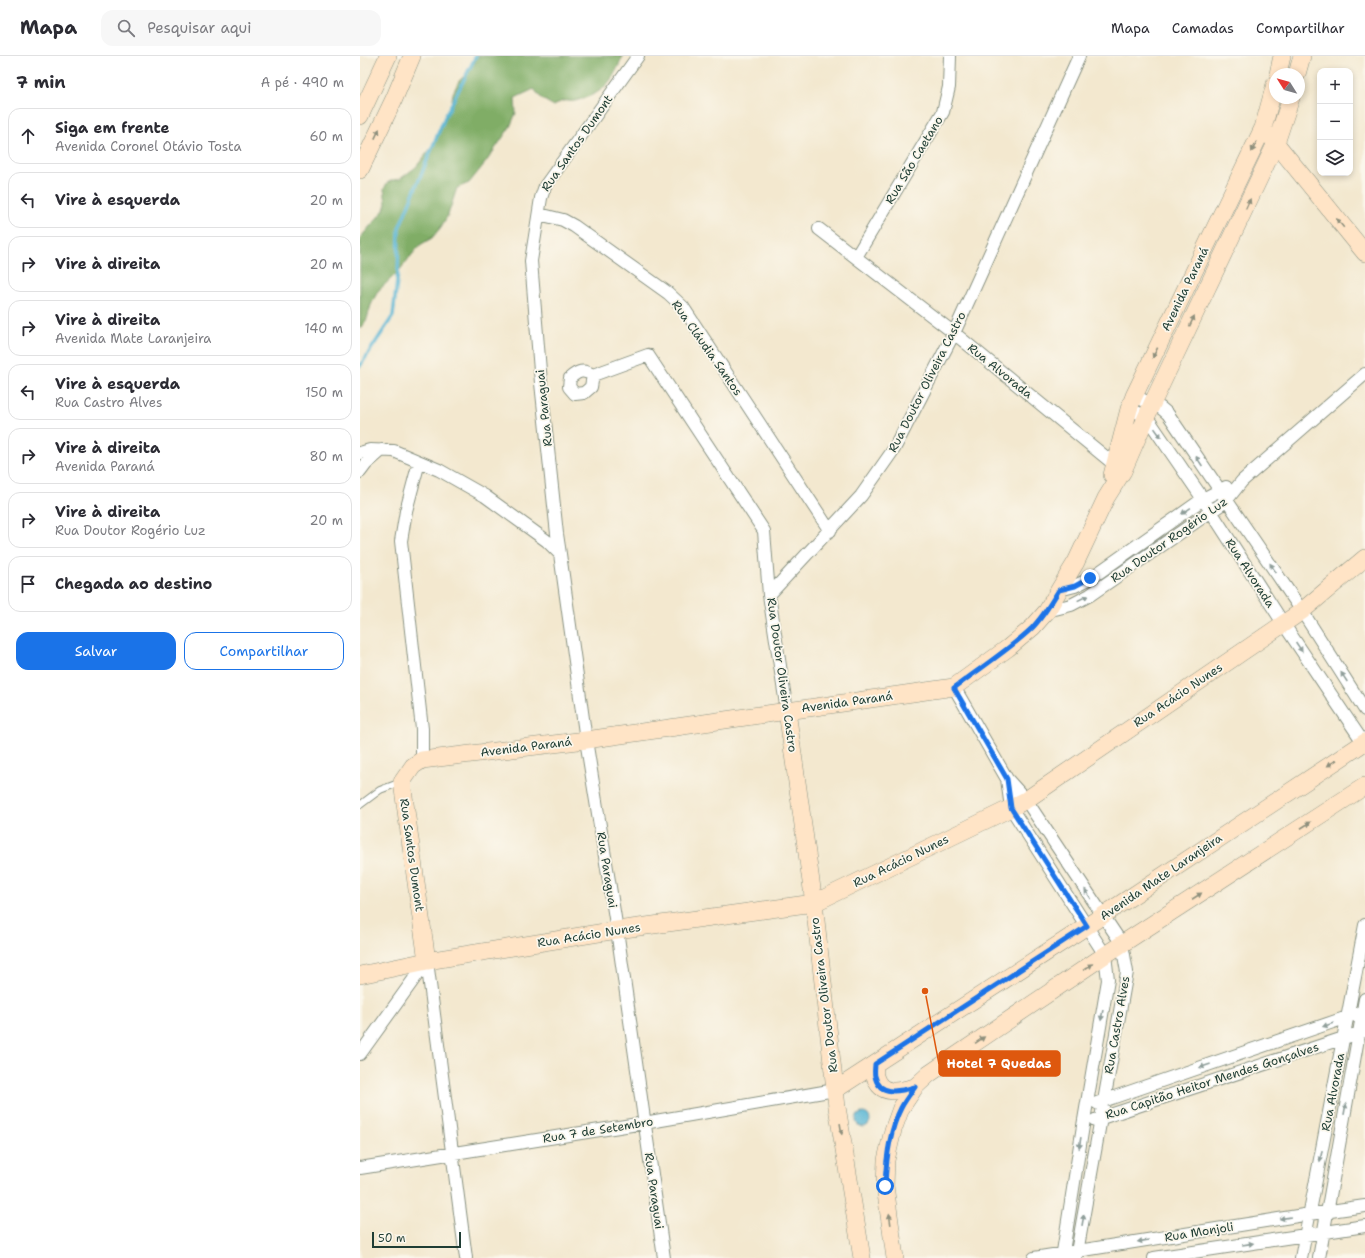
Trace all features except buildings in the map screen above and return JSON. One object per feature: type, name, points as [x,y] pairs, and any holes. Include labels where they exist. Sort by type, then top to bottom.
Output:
[{"type":"street","points":[[360,116],[388,56]]},
{"type":"street","points":[[360,170],[394,99],[412,56]]},
{"type":"street","name":"Rua Santos Dumont","points":[[531,261],[541,198],[545,186],[638,56]]},
{"type":"street","name":"Rua São Caetano","points":[[856,257],[943,112],[949,87],[950,56]]},
{"type":"street","name":"Rua Doutor Oliveira Castro","points":[[862,1258],[835,1090],[814,903],[769,595],[861,496],[894,448],[954,333],[1079,56]]},
{"type":"street","points":[[1279,68],[1282,56]]},
{"type":"street","points":[[1299,68],[1302,56]]},
{"type":"street","name":"Avenida Paraná","points":[[1119,468],[1132,402],[1263,128],[1270,104]]},
{"type":"street","name":"Avenida Paraná","points":[[422,760],[586,740],[954,688],[1013,644],[1033,627],[1046,611],[1076,562],[1119,468],[1149,410],[1276,143],[1289,104]]},
{"type":"street","points":[[1263,128],[1365,253]]},
{"type":"street","name":"Rua Cláudia Santos","points":[[539,214],[563,220],[574,226],[668,292],[682,307],[830,531]]},
{"type":"street","name":"Rua Alvorada","points":[[820,229],[954,333],[1119,468]]},
{"type":"street","name":"Rua Paraguai","points":[[531,261],[541,383],[557,534],[586,740],[617,930],[664,1258]]},
{"type":"street","points":[[593,375],[648,355],[764,531],[769,595]]},
{"type":"street","name":"Rua Doutor Rogério Luz","points":[[1046,611],[1071,605],[1090,595],[1226,501],[1242,481],[1365,374]]},
{"type":"street","name":"Rua Alvorada","points":[[1132,402],[1149,410],[1211,512],[1283,623],[1365,743]]},
{"type":"street","name":"Rua Alvorada","points":[[1149,410],[1161,408],[1168,414],[1302,611],[1365,710]]},
{"type":"street","points":[[360,454],[370,450],[394,451],[439,470],[485,496],[547,540],[560,554]]},
{"type":"street","points":[[360,472],[366,464],[382,450]]},
{"type":"street","points":[[419,462],[406,511],[401,541],[422,729],[422,760]]},
{"type":"street","name":"Rua Doutor Rogério Luz","points":[[1059,590],[1075,586],[1090,578],[1203,499],[1219,490],[1242,481]]},
{"type":"street","name":"Rua Acácio Nunes","points":[[360,975],[427,962],[617,930],[814,903],[1018,804],[1302,611],[1365,558]]},
{"type":"street","name":"Rua Castro Alves","points":[[954,688],[1007,779],[1018,804],[1105,955],[1108,980],[1062,1256]]},
{"type":"street","name":"Avenida Mate Laranjeira","points":[[835,1090],[1365,743]]},
{"type":"street","name":"Rua Santos Dumont","points":[[422,760],[412,766],[402,782],[466,1258]]},
{"type":"street","points":[[895,1258],[885,1186],[886,1160],[893,1130],[901,1108],[915,1087],[929,1074],[1105,955],[1365,786]]},
{"type":"street","name":"Rua Castro Alves","points":[[1018,804],[1122,944],[1127,972],[1077,1255]]},
{"type":"street","name":"Rua Alvorada","points":[[1301,1258],[1344,1038],[1346,1019],[1363,947],[1365,925]]},
{"type":"street","points":[[360,1054],[427,962]]},
{"type":"street","name":"Rua Alvorada","points":[[1319,1258],[1326,1212],[1362,1032],[1365,999]]},
{"type":"street","name":"Rua Capitão Heitor Mendes Gonçalves","points":[[1086,1107],[1364,1012]]},
{"type":"street","name":"Rua Capitão Heitor Mendes Gonçalves","points":[[1083,1126],[1100,1118],[1362,1032]]},
{"type":"street","points":[[1223,1060],[1227,1077]]},
{"type":"street","points":[[875,1064],[875,1077],[879,1085],[888,1091],[898,1092],[915,1087]]},
{"type":"street","name":"Rua 7 de Setembro","points":[[360,1168],[644,1123],[835,1090]]},
{"type":"street","points":[[1326,1128],[1342,1129]]},
{"type":"street","points":[[1073,1185],[1088,1186]]},
{"type":"street","name":"Rua Monjoli","points":[[1034,1258],[1077,1255],[1184,1234],[1365,1206]]},
{"type":"street","name":"Rua Monjoli","points":[[1154,1258],[1365,1226]]},
{"type":"street","points":[[1184,1234],[1186,1253]]},
{"type":"lane","points":[[360,805],[380,790],[402,782]]},
{"type":"green space","points":[[476,56],[623,56],[615,73],[606,86],[585,98],[573,101],[563,101],[554,106],[542,99],[534,89],[515,98],[516,113],[510,127],[486,162],[469,183],[457,188],[448,215],[441,227],[432,238],[420,245],[398,272],[378,291],[371,305],[367,319],[360,329],[360,238],[384,210],[386,203],[384,189],[387,183],[400,179],[416,167],[432,147],[451,106],[453,93],[459,81],[475,62]]},
{"type":"water","points":[[860,1113],[866,1113],[870,1117],[870,1123],[866,1127],[860,1127],[856,1123],[856,1117]]},
{"type":"waterway","points":[[360,366],[393,316],[398,272],[399,228],[445,117],[476,56]]},
{"type":"place","name":"Hotel 7 Quedas","points":[[925,991]]},
{"type":"route","points":[[885,1186],[886,1160],[893,1130],[901,1108],[915,1087],[898,1092],[888,1091],[879,1085],[875,1077],[875,1064],[1087,926],[1011,808],[1007,779],[954,688],[1008,648],[1033,627],[1046,611],[1059,590],[1075,586],[1090,578]]}]
